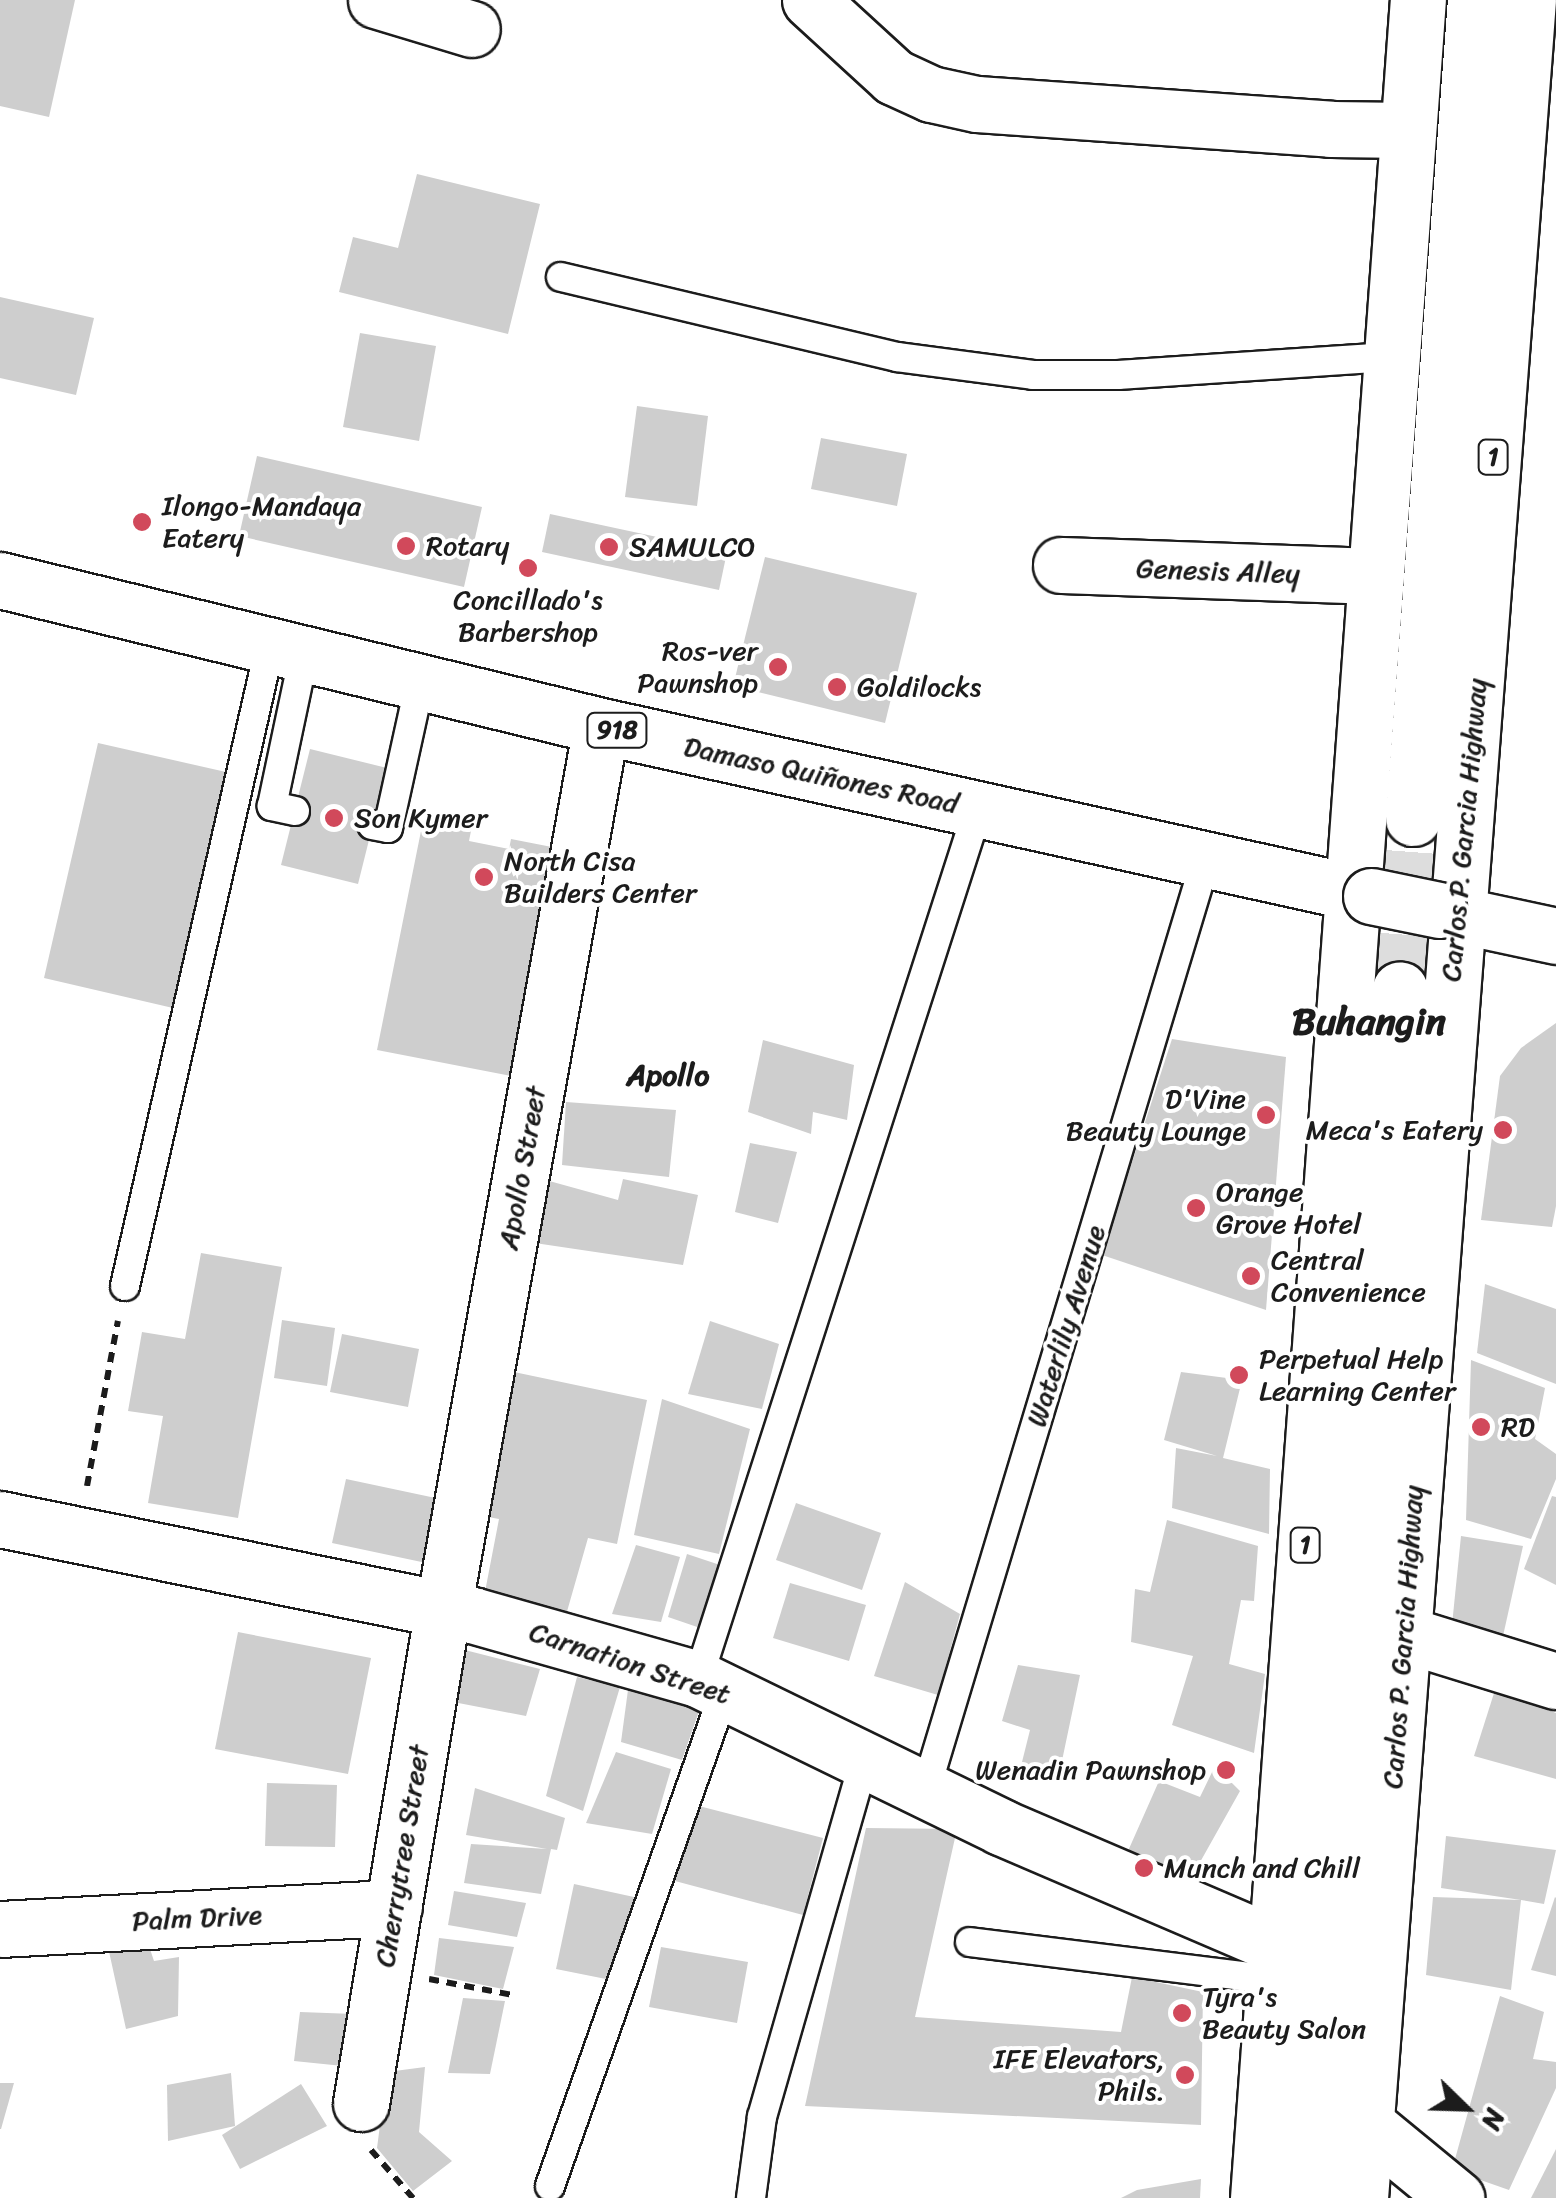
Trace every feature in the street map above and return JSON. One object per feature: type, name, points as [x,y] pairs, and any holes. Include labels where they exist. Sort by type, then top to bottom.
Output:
[{"type":"main road","points":[[376,0],[472,29]]},
{"type":"main road","points":[[810,0],[894,78],[931,94],[977,104],[1331,130],[1408,130]]},
{"type":"main road","name":"1","points":[[1258,2198],[1362,894],[1376,576],[1418,0]]},
{"type":"main road","name":"Carlos P. Garcia Highway","points":[[1412,818],[1474,0]]},
{"type":"main road","name":"Carlos P. Garcia Highway","points":[[1360,2198],[1404,1634],[1449,913],[1528,0]]},
{"type":"main road","name":"Genesis Alley","points":[[1061,565],[1376,576]]},
{"type":"main road","name":"Damaso Quiñones Road","points":[[0,580],[601,726],[1362,894]]},
{"type":"main road","name":"Apollo Street","points":[[443,1610],[601,726]]},
{"type":"main road","name":"918","points":[[1362,894],[1449,913]]},
{"type":"main road","points":[[1449,913],[1556,936]]},
{"type":"main road","name":"Carlos P. Garcia Highway","points":[[1309,2198],[1400,989]]},
{"type":"main road","name":"Carnation Street","points":[[0,1519],[544,1633],[711,1685],[1275,1963]]},
{"type":"main road","name":"Cherrytree Street","points":[[361,2103],[443,1610]]},
{"type":"main road","points":[[1404,1634],[1556,1681]]},
{"type":"main road","name":"Palm Drive","points":[[0,1929],[394,1908]]},
{"type":"main road","points":[[1366,2124],[1456,2198]]},
{"type":"lane","points":[[561,277],[897,357],[1033,375],[1118,375],[1392,357]]},
{"type":"lane","points":[[287,649],[272,806],[295,811]]},
{"type":"lane","points":[[125,1286],[287,649]]},
{"type":"lane","points":[[372,825],[388,828],[420,682]]},
{"type":"lane","points":[[550,2186],[711,1685],[978,809]]},
{"type":"lane","name":"Waterlily Avenue","points":[[926,1792],[1206,859]]},
{"type":"lane","points":[[751,2198],[762,2117],[864,1761]]},
{"type":"lane","points":[[970,1942],[1275,1963]]},
{"type":"path","points":[[77,1536],[125,1286]]},
{"type":"path","points":[[383,1970],[514,1995]]},
{"type":"building","points":[[0,0],[75,0],[49,117],[0,106]]},
{"type":"building","points":[[417,174],[540,204],[508,334],[339,292],[353,237],[398,248]]},
{"type":"building","points":[[0,297],[94,318],[76,395],[0,378]]},
{"type":"building","points":[[360,333],[436,346],[419,441],[343,427]]},
{"type":"building","points":[[637,406],[708,416],[697,506],[625,497]]},
{"type":"building","points":[[821,438],[907,454],[897,506],[811,489]]},
{"type":"building","points":[[257,456],[482,507],[464,587],[239,536]]},
{"type":"building","points":[[550,514],[727,552],[719,590],[542,552]]},
{"type":"building","points":[[765,557],[917,593],[885,723],[733,686]]},
{"type":"building","points":[[98,743],[226,772],[173,1008],[44,978]]},
{"type":"building","name":"Son Kymer","points":[[310,749],[387,768],[358,884],[281,865]]},
{"type":"building","points":[[423,821],[471,831],[469,841],[509,849],[511,839],[557,848],[511,1076],[377,1050]]},
{"type":"building","points":[[1556,1023],[1556,1206],[1552,1227],[1481,1220],[1500,1076],[1521,1048]]},
{"type":"building","name":"Orange Grove Hotel","points":[[1172,1039],[1286,1057],[1266,1310],[1102,1255]]},
{"type":"building","points":[[763,1040],[854,1065],[847,1120],[813,1112],[811,1134],[748,1112]]},
{"type":"building","points":[[566,1102],[676,1110],[669,1177],[562,1165]]},
{"type":"building","points":[[750,1143],[797,1152],[778,1223],[735,1212]]},
{"type":"building","points":[[542,1179],[618,1200],[623,1179],[698,1195],[683,1265],[528,1242]]},
{"type":"building","points":[[201,1253],[282,1267],[238,1518],[148,1503],[163,1416],[128,1411],[142,1332],[185,1339]]},
{"type":"building","points":[[1485,1284],[1556,1309],[1556,1384],[1477,1353]]},
{"type":"building","points":[[282,1320],[335,1328],[327,1386],[274,1378]]},
{"type":"building","points":[[710,1321],[779,1344],[762,1409],[688,1394]]},
{"type":"building","points":[[342,1334],[419,1349],[408,1407],[330,1392]]},
{"type":"building","points":[[1471,1360],[1545,1388],[1535,1439],[1556,1454],[1556,1479],[1531,1539],[1466,1520]]},
{"type":"building","points":[[514,1372],[647,1400],[617,1544],[588,1538],[564,1622],[484,1597],[499,1519],[483,1516]]},
{"type":"building","points":[[1181,1372],[1242,1380],[1223,1458],[1270,1469],[1269,1534],[1172,1508],[1176,1448],[1217,1456],[1164,1440]]},
{"type":"building","points":[[662,1399],[750,1429],[719,1554],[634,1535]]},
{"type":"building","points":[[346,1479],[445,1500],[431,1564],[332,1543]]},
{"type":"building","points":[[1552,1496],[1556,1497],[1556,1585],[1524,1569]]},
{"type":"building","points":[[796,1503],[881,1533],[862,1590],[776,1560]]},
{"type":"building","points":[[1167,1520],[1258,1546],[1254,1601],[1241,1600],[1229,1664],[1265,1674],[1254,1753],[1172,1725],[1193,1656],[1131,1642],[1135,1589],[1150,1592]]},
{"type":"building","points":[[1461,1536],[1523,1546],[1503,1636],[1452,1625]]},
{"type":"building","points":[[636,1545],[680,1557],[661,1622],[612,1614]]},
{"type":"building","points":[[687,1554],[726,1567],[706,1630],[668,1617]]},
{"type":"building","points":[[905,1582],[960,1614],[938,1695],[874,1676]]},
{"type":"building","points":[[790,1583],[866,1605],[849,1661],[773,1638]]},
{"type":"building","points":[[238,1632],[371,1658],[348,1774],[215,1749]]},
{"type":"building","points":[[457,1648],[540,1669],[526,1716],[448,1701]]},
{"type":"building","points":[[1018,1665],[1080,1675],[1059,1775],[1021,1766],[1030,1730],[1002,1721]]},
{"type":"building","points":[[630,1675],[705,1694],[682,1760],[621,1742]]},
{"type":"building","points":[[577,1677],[620,1687],[583,1811],[546,1796]]},
{"type":"building","points":[[1495,1690],[1556,1713],[1556,1779],[1474,1756]]},
{"type":"building","points":[[616,1752],[671,1769],[652,1834],[586,1823]]},
{"type":"building","points":[[1215,1766],[1240,1791],[1190,1880],[1128,1851],[1159,1781],[1200,1797]]},
{"type":"building","points":[[267,1783],[337,1785],[335,1847],[265,1846]]},
{"type":"building","points":[[475,1788],[565,1818],[557,1850],[551,1849],[541,1894],[464,1883],[471,1844],[547,1849],[466,1835]]},
{"type":"building","points":[[695,1805],[823,1838],[803,1915],[675,1881]]},
{"type":"building","points":[[866,1828],[957,1829],[915,2017],[1121,2032],[1132,1977],[1203,1992],[1201,2125],[805,2106]]},
{"type":"building","points":[[1446,1836],[1556,1850],[1544,1904],[1441,1888]]},
{"type":"building","points":[[574,1884],[634,1897],[616,1981],[556,1969]]},
{"type":"building","points":[[454,1891],[526,1903],[517,1937],[448,1925]]},
{"type":"building","points":[[1433,1897],[1521,1900],[1511,1990],[1426,1975]]},
{"type":"building","points":[[1556,1898],[1556,1976],[1531,1970]]},
{"type":"building","points":[[439,1938],[514,1947],[503,1989],[434,1975]]},
{"type":"building","points":[[147,1940],[154,1961],[179,1957],[178,2016],[126,2029],[108,1947]]},
{"type":"building","points":[[661,1947],[748,1962],[737,2023],[649,2007]]},
{"type":"building","points":[[1500,1996],[1544,2012],[1533,2059],[1556,2062],[1556,2088],[1509,2190],[1452,2170]]},
{"type":"building","points":[[463,1998],[505,2001],[490,2074],[448,2073]]},
{"type":"building","points":[[300,2012],[354,2014],[343,2066],[294,2061]]},
{"type":"building","points":[[425,2067],[419,2132],[452,2161],[413,2191],[377,2148],[387,2072]]},
{"type":"building","points":[[231,2073],[235,2126],[168,2141],[167,2085]]},
{"type":"building","points":[[0,2083],[14,2083],[1,2129],[0,2129]]},
{"type":"building","points":[[301,2084],[327,2126],[240,2169],[222,2135]]},
{"type":"building","points":[[1556,2149],[1556,2198],[1531,2198]]},
{"type":"building","points":[[1201,2179],[1200,2198],[1121,2198],[1137,2190]]},
{"type":"tunnel","points":[[1400,989],[1413,818]]},
{"type":"place","name":"Ilongo-Mandaya Eatery","points":[[142,522]]},
{"type":"place","name":"Rotary","points":[[406,546]]},
{"type":"place","name":"SAMULCO","points":[[609,547]]},
{"type":"place","name":"Concillado's Barbershop","points":[[528,568]]},
{"type":"place","name":"Ros-ver Pawnshop","points":[[778,667]]},
{"type":"place","name":"Goldilocks","points":[[837,687]]},
{"type":"place","name":"Son Kymer","points":[[334,818]]},
{"type":"place","name":"North Cisa Builders Center","points":[[484,877]]},
{"type":"place","name":"D'Vine Beauty Lounge","points":[[1266,1115]]},
{"type":"place","name":"Meca's Eatery","points":[[1503,1130]]},
{"type":"place","name":"Orange Grove Hotel","points":[[1196,1208]]},
{"type":"place","name":"Central Convenience","points":[[1251,1276]]},
{"type":"place","name":"Perpetual Help Learning Center","points":[[1239,1375]]},
{"type":"place","name":"RD","points":[[1481,1427]]},
{"type":"place","name":"Wenadin Pawnshop","points":[[1226,1770]]},
{"type":"place","name":"Munch and Chill","points":[[1144,1868]]},
{"type":"place","name":"Tyra's Beauty Salon","points":[[1182,2013]]},
{"type":"place","name":"IFE Elevators, Phils.","points":[[1185,2075]]},
{"type":"district","name":"Buhangin","points":[[1369,1022]]},
{"type":"district","name":"Apollo","points":[[668,1075]]}]
